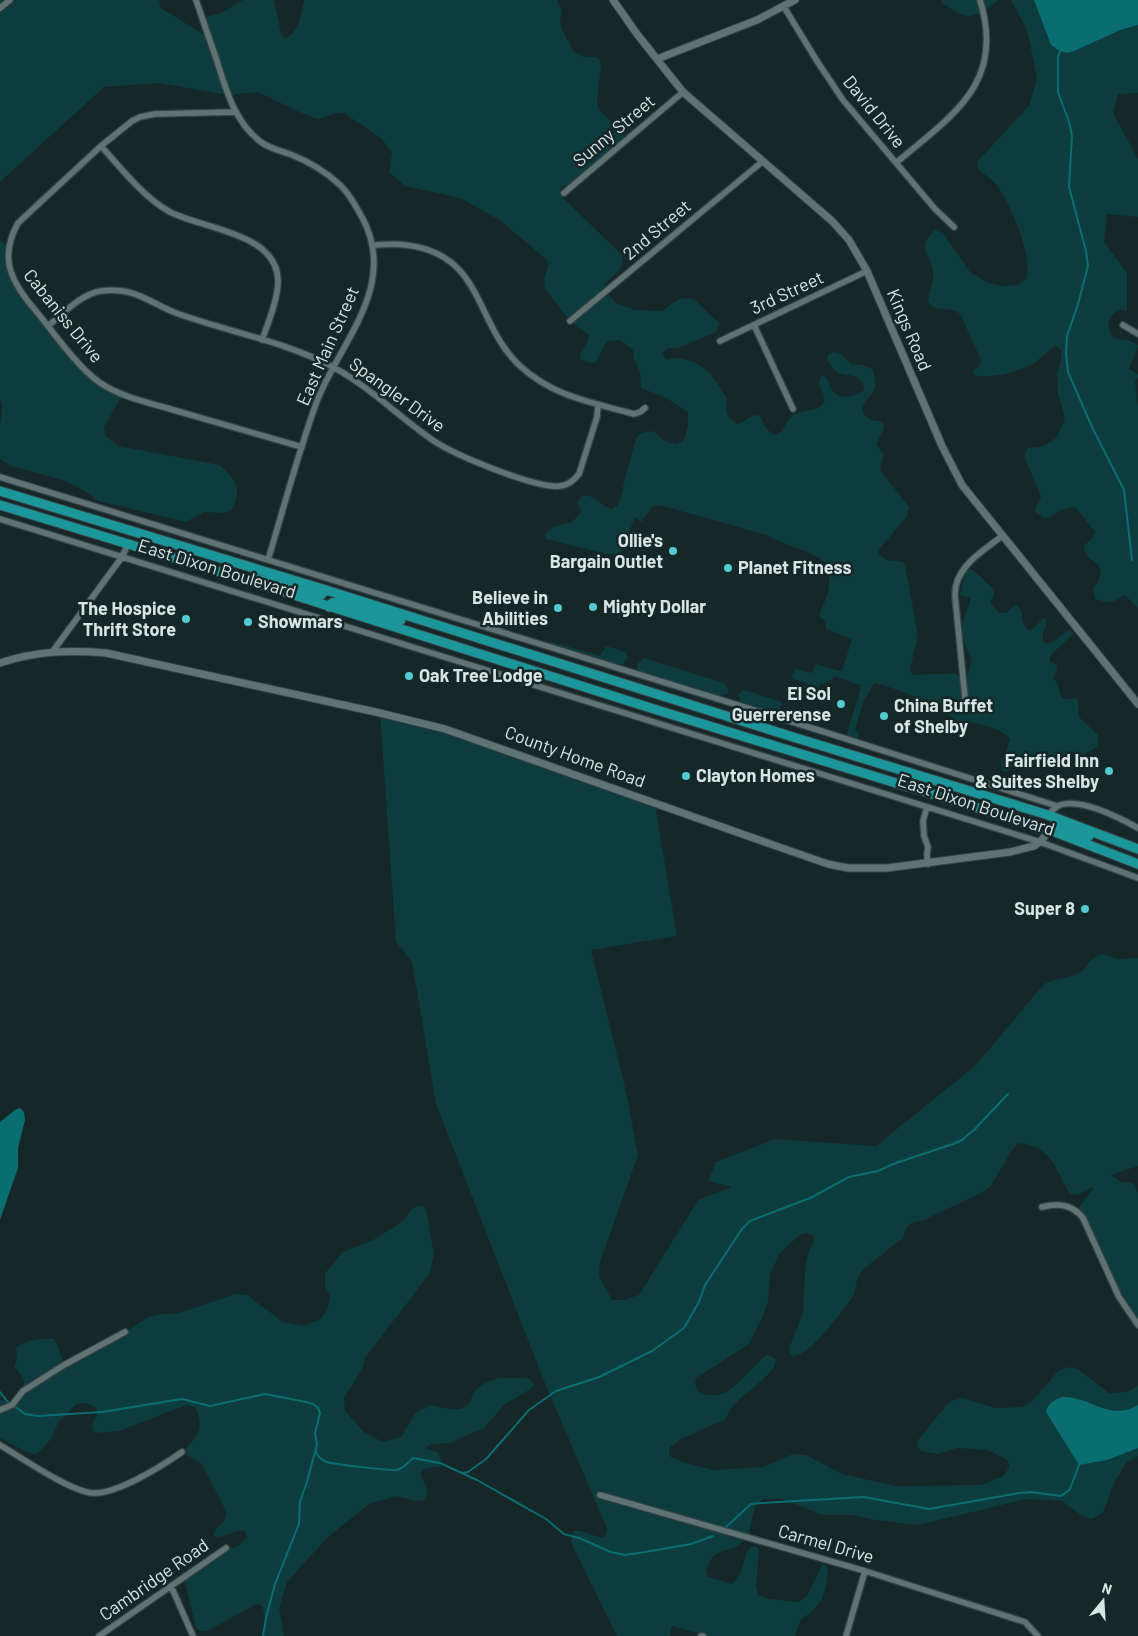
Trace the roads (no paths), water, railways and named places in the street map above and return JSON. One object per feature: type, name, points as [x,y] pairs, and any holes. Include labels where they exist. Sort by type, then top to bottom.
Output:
[{"type":"highway","name":"East Dixon Boulevard","points":[[0,491],[326,590],[1048,815],[1138,849]]},
{"type":"highway","name":"East Dixon Boulevard","points":[[0,506],[240,578],[1050,830],[1138,864]]},
{"type":"highway","points":[[240,578],[258,578],[317,596],[326,590]]},
{"type":"highway","points":[[329,607],[332,603],[337,602],[397,619],[419,620]]},
{"type":"highway","points":[[941,797],[950,795],[1037,820],[1043,820],[1048,815]]},
{"type":"highway","points":[[1050,830],[1054,827],[1060,827],[1116,845],[1128,845]]},
{"type":"street","points":[[0,8],[10,0]]},
{"type":"street","name":"East Main Street","points":[[196,0],[235,112],[249,132],[262,143],[305,160],[341,186],[364,221],[372,245],[373,267],[370,292],[365,307],[318,400],[268,560]]},
{"type":"street","name":"Kings Road","points":[[613,0],[683,92],[842,232],[867,271],[952,469],[974,501],[1138,704]]},
{"type":"street","points":[[657,59],[742,26],[795,0]]},
{"type":"street","points":[[896,163],[956,112],[974,89],[985,55],[985,24],[980,0]]},
{"type":"street","name":"David Drive","points":[[784,7],[834,88],[935,209],[954,227]]},
{"type":"street","name":"Sunny Street","points":[[564,193],[683,92]]},
{"type":"street","name":"Cabaniss Drive","points":[[235,112],[146,115],[132,121],[101,146],[18,223],[6,246],[7,265],[15,285],[90,374],[100,382],[117,392],[138,399],[302,447]]},
{"type":"street","points":[[101,146],[154,202],[182,218],[245,238],[257,244],[270,256],[277,274],[278,288],[262,340]]},
{"type":"street","name":"2nd Street","points":[[570,321],[763,162]]},
{"type":"street","points":[[372,245],[399,244],[419,247],[451,262],[468,280],[502,343],[521,366],[552,390],[634,414],[645,408]]},
{"type":"street","name":"3rd Street","points":[[720,341],[867,271]]},
{"type":"street","name":"Spangler Drive","points":[[48,326],[82,299],[100,291],[119,290],[131,293],[176,313],[303,354],[333,367],[371,391],[427,436],[449,450],[478,463],[550,486],[566,484],[575,479],[579,474],[597,417],[598,404]]},
{"type":"street","points":[[754,325],[793,409]]},
{"type":"street","points":[[1122,325],[1138,334]]},
{"type":"street","name":"East Dixon Boulevard","points":[[0,477],[632,672],[1057,806],[1069,804],[1094,808],[1138,828]]},
{"type":"street","name":"East Dixon Boulevard","points":[[0,519],[1040,842],[1138,878]]},
{"type":"street","points":[[966,708],[955,596],[956,581],[960,572],[966,566],[1002,536]]},
{"type":"street","points":[[53,651],[122,557],[128,544]]},
{"type":"street","points":[[326,590],[330,579]]},
{"type":"street","points":[[324,620],[329,607]]},
{"type":"street","name":"County Home Road","points":[[0,663],[28,655],[53,651],[75,650],[106,653],[388,714],[445,729],[828,864],[864,869],[928,864],[1010,852],[1026,849],[1040,842],[1050,830]]},
{"type":"street","points":[[628,685],[632,672]]},
{"type":"street","name":"East Dixon Boulevard","points":[[1048,815],[1057,806]]},
{"type":"street","points":[[927,807],[923,821],[924,836],[928,847],[928,864]]},
{"type":"street","points":[[1042,1207],[1056,1204],[1077,1210],[1083,1218],[1119,1297],[1138,1325]]},
{"type":"street","points":[[0,1410],[12,1405],[23,1391],[64,1365],[125,1332]]},
{"type":"street","points":[[0,1445],[69,1485],[93,1493],[105,1492],[120,1486],[148,1473],[182,1452]]},
{"type":"street","name":"Carmel Drive","points":[[600,1495],[865,1571],[1025,1622],[1038,1636]]},
{"type":"street","name":"Cambridge Road","points":[[99,1636],[226,1548]]},
{"type":"street","points":[[846,1636],[865,1571]]},
{"type":"street","points":[[171,1586],[193,1636]]},
{"type":"waterway","points":[[1060,51],[1058,57],[1058,92],[1072,136],[1069,187],[1086,251],[1088,266],[1067,336],[1068,372],[1092,427],[1124,490],[1132,560]]},
{"type":"waterway","points":[[462,1473],[468,1472],[486,1459],[529,1410],[556,1391],[599,1377],[652,1351],[684,1328],[699,1302],[705,1285],[742,1229],[750,1221],[810,1198],[849,1177],[878,1171],[962,1140],[1008,1094]]},
{"type":"waterway","points":[[0,1392],[7,1401],[25,1414],[38,1416],[102,1412],[182,1399],[210,1406],[265,1394],[306,1402],[318,1408],[320,1413],[315,1433],[317,1445],[300,1501],[299,1524],[275,1584],[263,1636]]},
{"type":"waterway","points":[[316,1451],[317,1455],[327,1462],[374,1468],[397,1470],[404,1467],[413,1458],[440,1463],[477,1480],[546,1519],[564,1534],[579,1538],[611,1552],[625,1555],[691,1544],[713,1536]]},
{"type":"waterway","points":[[726,1527],[751,1504],[761,1503],[864,1497],[929,1509],[1019,1493],[1031,1492],[1060,1496],[1070,1489],[1079,1465]]},
{"type":"place","name":"Ollie's Bargain Outlet","points":[[673,551]]},
{"type":"place","name":"Planet Fitness","points":[[728,568]]},
{"type":"place","name":"Mighty Dollar","points":[[593,607]]},
{"type":"place","name":"Believe in Abilities","points":[[558,608]]},
{"type":"place","name":"The Hospice Thrift Store","points":[[186,619]]},
{"type":"place","name":"Showmars","points":[[248,622]]},
{"type":"place","name":"Oak Tree Lodge","points":[[409,676]]},
{"type":"place","name":"El Sol Guerrerense","points":[[841,704]]},
{"type":"place","name":"China Buffet of Shelby","points":[[884,716]]},
{"type":"place","name":"Fairfield Inn & Suites Shelby","points":[[1109,771]]},
{"type":"place","name":"Clayton Homes","points":[[686,776]]},
{"type":"place","name":"Super 8","points":[[1085,909]]}]
